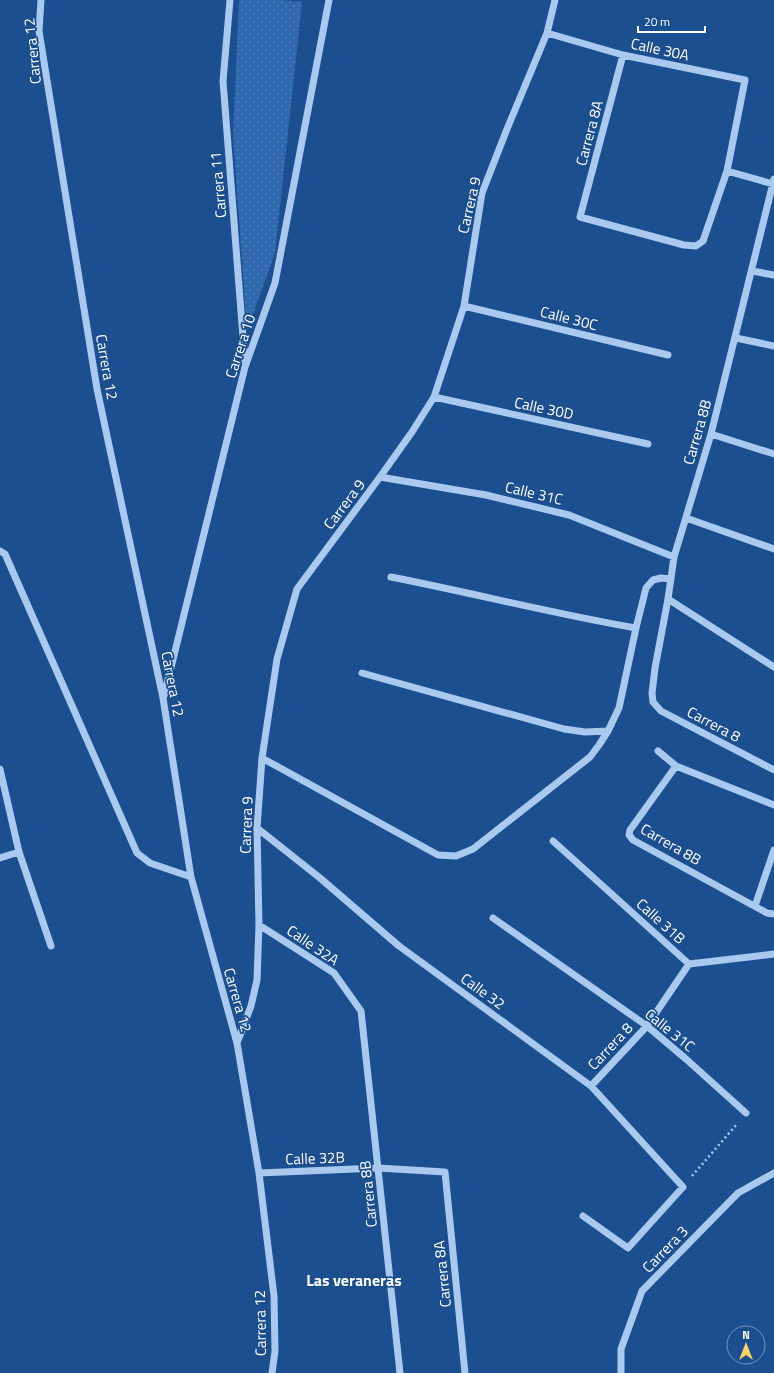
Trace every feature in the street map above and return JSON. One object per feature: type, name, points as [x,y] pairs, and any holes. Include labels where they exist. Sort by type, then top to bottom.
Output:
[{"type":"street","name":"Carrera 12","points":[[40,0],[39,31],[97,389],[163,698],[191,876],[237,1043],[259,1173],[274,1296],[275,1352],[272,1373]]},
{"type":"street","name":"Carrera 11","points":[[230,0],[223,81],[246,367]]},
{"type":"street","name":"Carrera 10","points":[[163,698],[246,367],[275,283],[329,0]]},
{"type":"street","name":"Carrera 9","points":[[237,1043],[251,1006],[257,980],[259,925],[257,828],[262,758],[277,659],[297,589],[380,477],[412,432],[434,397],[464,306],[482,193],[547,32],[555,0]]},
{"type":"street","name":"Calle 30A","points":[[547,32],[623,55],[745,80],[727,171]]},
{"type":"street","name":"Carrera 8A","points":[[623,55],[580,217],[684,245],[696,246],[704,241],[727,171]]},
{"type":"street","points":[[727,171],[773,182]]},
{"type":"street","name":"Carrera 8B","points":[[652,693],[674,557],[711,434],[752,271],[771,208],[773,182]]},
{"type":"street","points":[[752,271],[774,275]]},
{"type":"street","name":"Calle 30C","points":[[464,306],[668,355]]},
{"type":"street","points":[[736,338],[774,346]]},
{"type":"street","name":"Calle 30D","points":[[434,397],[648,444]]},
{"type":"street","points":[[711,434],[774,454]]},
{"type":"street","name":"Calle 31C","points":[[380,477],[486,495],[569,515],[674,557]]},
{"type":"street","points":[[686,518],[774,549]]},
{"type":"street","points":[[0,551],[5,554],[137,853],[150,863],[191,876]]},
{"type":"street","points":[[391,577],[636,628]]},
{"type":"street","points":[[262,758],[438,855],[456,856],[473,849],[590,757],[599,745],[608,731],[619,708],[646,588],[653,580],[661,578],[671,579]]},
{"type":"street","points":[[668,599],[774,667]]},
{"type":"street","points":[[362,673],[564,729],[585,732],[608,731]]},
{"type":"street","name":"Carrera 8","points":[[652,693],[653,702],[661,710],[774,770]]},
{"type":"street","points":[[658,751],[676,766],[774,805]]},
{"type":"street","name":"Carrera 8B","points":[[676,766],[630,830],[629,835],[633,840],[767,913],[774,914]]},
{"type":"street","points":[[0,769],[19,852],[51,946]]},
{"type":"street","name":"Calle 32","points":[[257,828],[320,878],[399,946],[590,1086],[683,1187]]},
{"type":"street","name":"Calle 31B","points":[[552,841],[689,964],[774,954]]},
{"type":"street","points":[[755,906],[774,850]]},
{"type":"street","points":[[0,858],[19,852]]},
{"type":"street","name":"Calle 31C","points":[[493,918],[647,1026],[746,1113]]},
{"type":"street","name":"Calle 32A","points":[[259,925],[334,973],[361,1011]]},
{"type":"street","name":"Carrera 8","points":[[590,1086],[647,1026],[689,964]]},
{"type":"street","name":"Carrera 8B","points":[[361,1011],[400,1373]]},
{"type":"street","name":"Calle 32B","points":[[259,1173],[378,1168],[445,1172]]},
{"type":"street","name":"Carrera 8A","points":[[445,1172],[465,1373]]},
{"type":"street","name":"Carrera 3","points":[[621,1373],[621,1349],[642,1291],[738,1192],[774,1173]]},
{"type":"street","points":[[583,1216],[628,1248],[683,1187]]},
{"type":"path","points":[[683,1187],[746,1113]]},
{"type":"shaded area","points":[[239,0],[302,2],[275,253],[247,331],[233,134]]},
{"type":"district","name":"Las veraneras","points":[[354,1280]]}]
